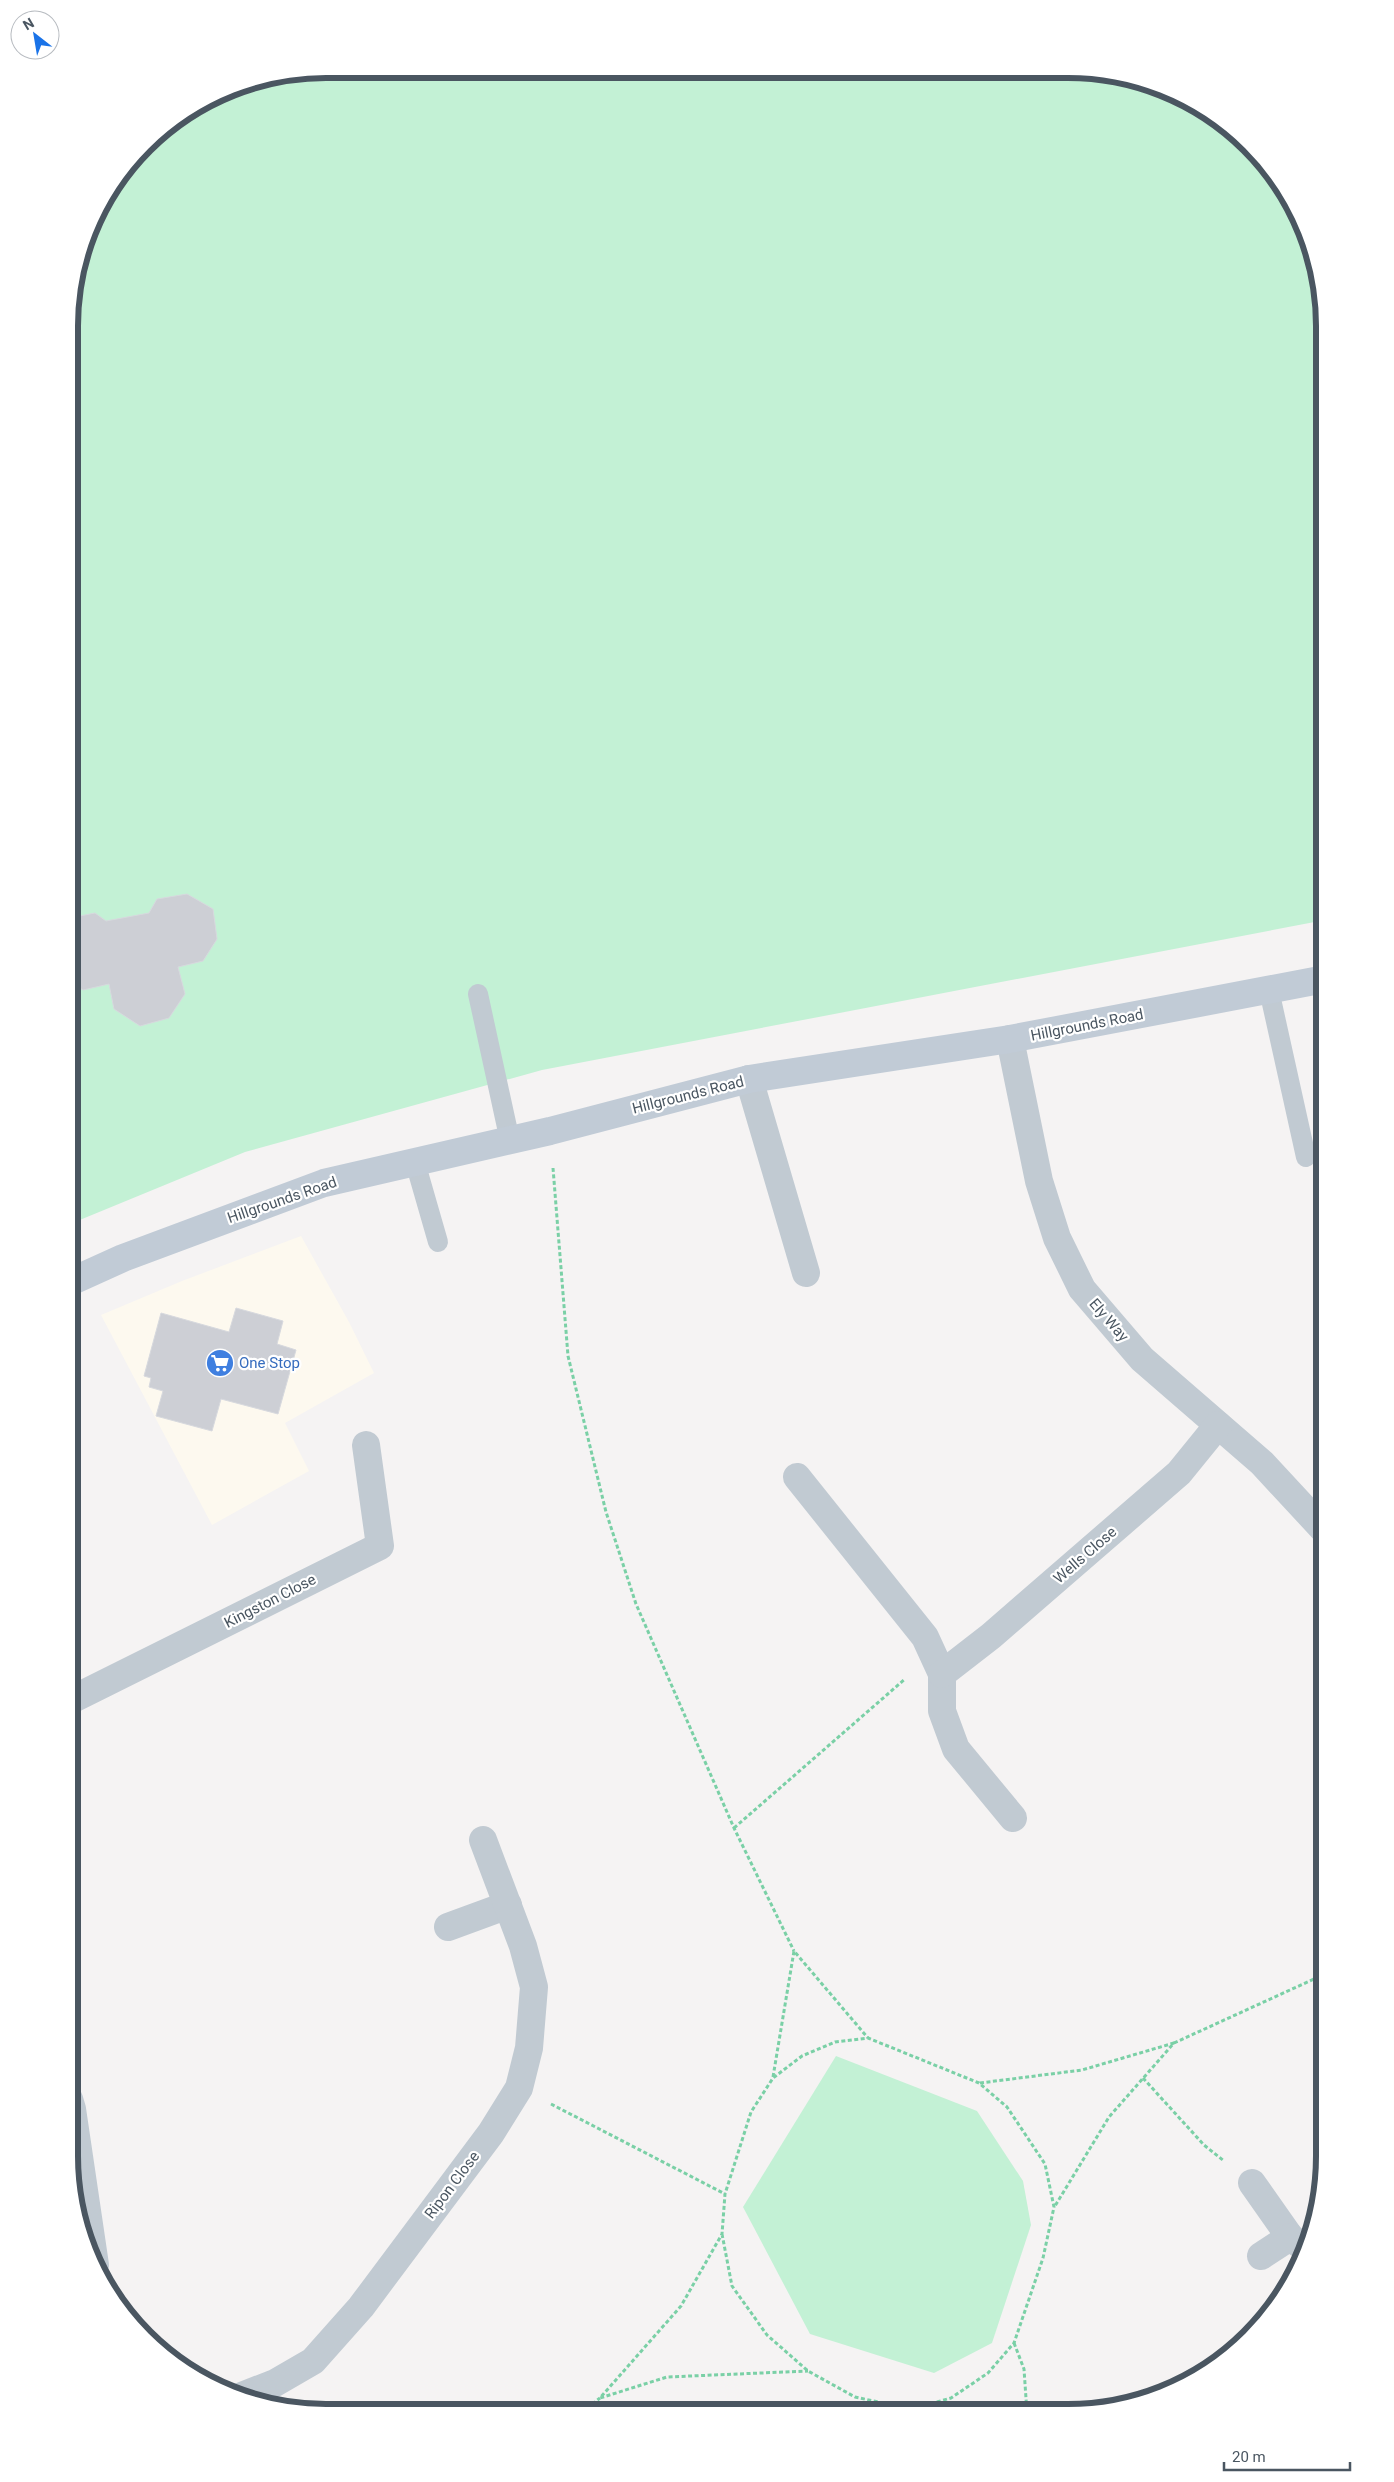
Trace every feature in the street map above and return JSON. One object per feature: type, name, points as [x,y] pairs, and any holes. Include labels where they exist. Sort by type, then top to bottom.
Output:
[{"type":"street","name":"Hillgrounds Road","points":[[77,1279],[123,1258],[324,1183],[550,1131],[749,1080],[1010,1039],[1316,981]]},
{"type":"street","name":"Ely Way","points":[[1010,1039],[1039,1181],[1057,1238],[1082,1289],[1142,1359],[1262,1464],[1316,1521]]},
{"type":"street","points":[[749,1080],[806,1273]]},
{"type":"street","name":"Wells Close","points":[[938,1664],[991,1636],[1179,1473],[1218,1426]]},
{"type":"street","name":"Kingston Close","points":[[77,1697],[380,1546],[366,1445]]},
{"type":"street","points":[[797,1477],[926,1637],[938,1664],[942,1711],[956,1749],[1013,1818]]},
{"type":"street","name":"Ripon Close","points":[[251,2393],[275,2383],[314,2361],[361,2307],[491,2133],[519,2088],[529,2048],[534,1987],[524,1946],[483,1840]]},
{"type":"street","points":[[448,1927],[508,1904]]},
{"type":"street","points":[[77,2143],[91,2235]]},
{"type":"street","points":[[1252,2183],[1299,2244],[1261,2256]]},
{"type":"lane","points":[[1269,990],[1306,1157]]},
{"type":"lane","points":[[478,994],[510,1140]]},
{"type":"lane","points":[[415,1162],[438,1242]]},
{"type":"path","points":[[550,1131],[568,1356],[606,1512],[636,1604],[734,1828],[794,1951],[868,2038],[979,2083],[1007,2107],[1045,2164],[1054,2207]]},
{"type":"path","points":[[734,1828],[938,1664]]},
{"type":"path","points":[[773,2078],[794,1951]]},
{"type":"path","points":[[979,2083],[1082,2070],[1174,2043],[1316,1978]]},
{"type":"path","points":[[868,2038],[835,2042],[802,2056],[773,2078],[751,2112],[725,2194],[722,2234],[732,2286],[767,2335],[808,2371],[856,2397],[886,2404]]},
{"type":"path","points":[[931,2404],[951,2398],[988,2373],[1014,2343],[1043,2258],[1054,2207],[1109,2117],[1174,2043]]},
{"type":"path","points":[[1143,2078],[1204,2145],[1252,2183]]},
{"type":"path","points":[[519,2088],[725,2194]]},
{"type":"path","points":[[592,2404],[600,2398],[681,2306],[722,2234]]},
{"type":"path","points":[[1014,2343],[1024,2369],[1026,2404]]},
{"type":"path","points":[[600,2398],[667,2377],[808,2371]]},
{"type":"shaded area","points":[[301,1236],[349,1322],[374,1373],[285,1423],[309,1471],[212,1525],[101,1315],[182,1281]]},
{"type":"green space","points":[[309,78],[1085,78],[1117,82],[1164,96],[1206,119],[1244,150],[1275,188],[1298,230],[1312,277],[1316,309],[1316,922],[542,1070],[245,1152],[77,1221],[78,309],[82,277],[96,230],[119,188],[150,150],[188,119],[230,96],[277,82]]},
{"type":"green space","points":[[836,2056],[977,2111],[1023,2181],[1031,2225],[992,2343],[934,2373],[810,2334],[743,2207]]},
{"type":"building","points":[[187,894],[213,909],[217,939],[203,961],[178,967],[185,994],[169,1018],[140,1026],[114,1009],[109,984],[83,990],[77,986],[77,917],[95,913],[106,921],[149,913],[157,899]]},
{"type":"building","name":"One Stop","points":[[236,1308],[283,1321],[277,1344],[296,1350],[278,1414],[221,1399],[212,1431],[156,1416],[163,1391],[149,1387],[151,1378],[144,1376],[161,1313],[229,1332]]},
{"type":"place","name":"One Stop","points":[[220,1363]]}]
